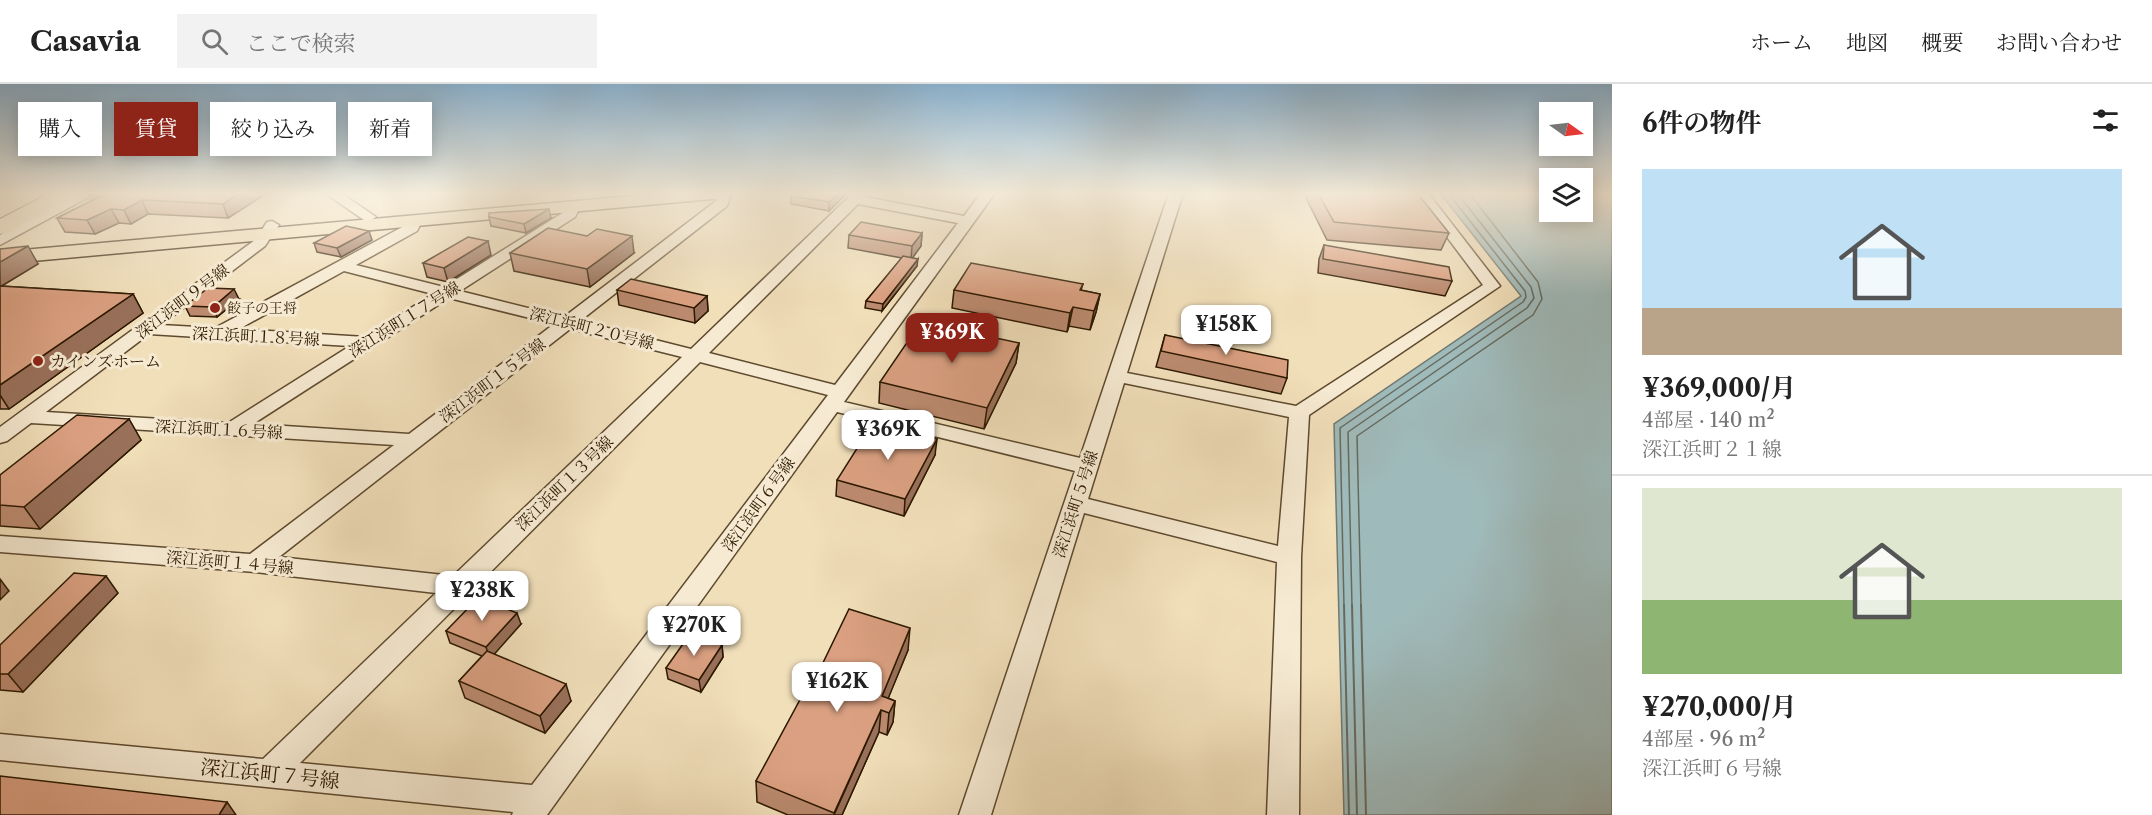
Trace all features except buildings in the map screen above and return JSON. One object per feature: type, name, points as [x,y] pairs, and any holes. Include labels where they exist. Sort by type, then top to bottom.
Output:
[{"type":"main road","points":[[0,258],[285,227]]},
{"type":"main road","points":[[0,247],[303,227]]},
{"type":"street","points":[[0,241],[26,227]]},
{"type":"street","points":[[219,333],[412,227]]},
{"type":"street","name":"深江浜町１７号線","points":[[232,429],[549,227]]},
{"type":"street","name":"深江浜町１５号線","points":[[255,563],[411,440],[570,322],[691,227]]},
{"type":"street","name":"深江浜町１３号線","points":[[268,774],[825,227]]},
{"type":"street","name":"深江浜町６号線","points":[[534,808],[963,227]]},
{"type":"street","name":"深江浜町５号線","points":[[975,815],[1165,227]]},
{"type":"street","points":[[1115,376],[1299,413],[1492,286],[1447,227]]},
{"type":"street","name":"深江浜町９号線","points":[[0,437],[260,243],[269,229]]},
{"type":"street","name":"深江浜町２０号線","points":[[343,266],[696,354],[837,398],[1088,468]]},
{"type":"street","name":"深江浜町１８号線","points":[[145,329],[367,342]]},
{"type":"street","points":[[1283,815],[1289,557],[1299,413]]},
{"type":"street","name":"深江浜町１６号線","points":[[26,417],[411,440]]},
{"type":"street","points":[[1076,503],[1289,557]]},
{"type":"street","name":"深江浜町１４号線","points":[[0,544],[255,563],[459,586]]},
{"type":"street","name":"深江浜町７号線","points":[[0,747],[268,774],[534,808]]},
{"type":"water","points":[[1467,227],[1612,227],[1612,815],[1344,815],[1334,424],[1521,296]]},
{"type":"place","name":"餃子の王将","points":[[215,308]]},
{"type":"place","name":"カインズホーム","points":[[38,361]]}]
